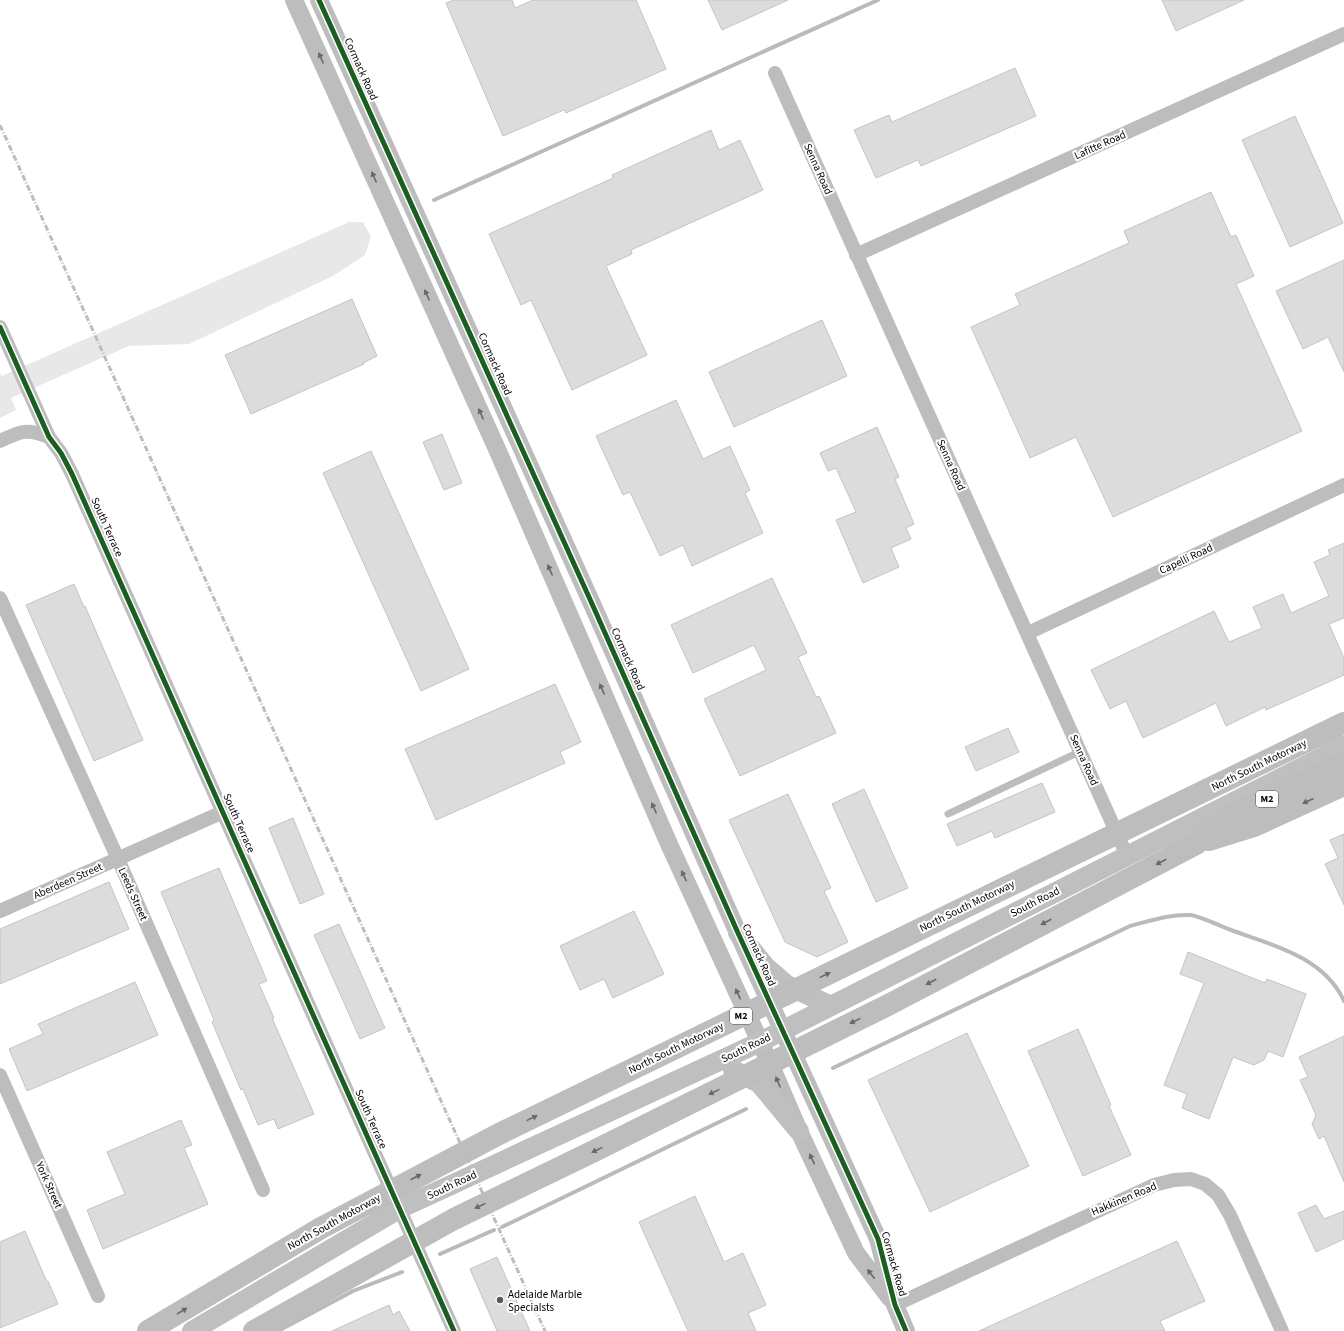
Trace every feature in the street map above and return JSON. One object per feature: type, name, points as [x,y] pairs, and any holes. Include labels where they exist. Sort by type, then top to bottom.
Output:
[{"type":"highway","name":"North South Motorway","points":[[148,1331],[321,1228],[499,1134],[1344,723]]},
{"type":"highway","name":"M2","points":[[254,1331],[454,1219],[890,1004],[1196,844],[1232,815],[1344,762]]},
{"type":"highway","points":[[1196,844],[1254,826],[1344,785]]},
{"type":"main road","name":"South Road","points":[[192,1331],[400,1209],[760,1042],[1049,894],[1344,746]]},
{"type":"main road","points":[[738,933],[766,967],[788,985],[831,1006]]},
{"type":"main road","points":[[717,1062],[759,1083],[799,1131]]},
{"type":"street","name":"Cormack Road","points":[[295,0],[497,449],[669,844],[799,1131],[856,1253],[895,1305]]},
{"type":"street","name":"Cormack Road","points":[[319,0],[593,606],[782,1031],[878,1240],[895,1305],[906,1331]]},
{"type":"street","name":"Lafitte Road","points":[[856,255],[1344,34]]},
{"type":"street","name":"Senna Road","points":[[775,73],[1127,856]]},
{"type":"street","name":"South Terrace","points":[[0,327],[49,437],[61,453],[72,474],[454,1331]]},
{"type":"street","points":[[0,441],[26,430],[36,431],[49,437]]},
{"type":"street","name":"Capelli Road","points":[[1028,633],[1344,485]]},
{"type":"street","name":"Leeds Street","points":[[0,598],[118,859],[263,1190]]},
{"type":"street","name":"Aberdeen Street","points":[[0,911],[223,812]]},
{"type":"street","points":[[669,844],[693,832]]},
{"type":"street","name":"York Street","points":[[0,1075],[98,1296]]},
{"type":"street","name":"Hakkinen Road","points":[[895,1305],[1154,1185],[1174,1180],[1191,1179],[1205,1184],[1218,1195],[1230,1215],[1282,1331]]},
{"type":"lane","points":[[948,814],[1080,752]]},
{"type":"shaded area","points":[[349,222],[363,222],[371,237],[365,255],[333,276],[189,344],[129,346],[11,398],[16,410],[0,418],[0,373],[2,376]]},
{"type":"building","points":[[454,0],[512,0],[515,8],[533,0],[636,0],[666,69],[566,113],[564,110],[503,136],[446,3]]},
{"type":"building","points":[[708,0],[788,0],[722,30]]},
{"type":"building","points":[[1162,0],[1244,0],[1176,31]]},
{"type":"building","points":[[1015,68],[1036,116],[921,166],[918,160],[876,178],[854,130],[889,115],[892,122]]},
{"type":"building","points":[[1295,116],[1343,223],[1290,247],[1242,140]]},
{"type":"building","points":[[711,130],[719,150],[740,140],[763,190],[631,250],[632,254],[606,266],[647,355],[572,390],[531,300],[521,305],[489,234],[613,178],[612,175]]},
{"type":"building","points":[[1211,192],[1231,237],[1236,235],[1254,276],[1236,284],[1302,431],[1113,517],[1076,437],[1030,458],[971,327],[1020,305],[1015,294],[1129,243],[1124,231]]},
{"type":"building","points":[[1344,260],[1344,372],[1328,337],[1303,349],[1276,291]]},
{"type":"building","points":[[352,299],[377,356],[363,363],[364,364],[251,414],[225,355]]},
{"type":"building","points":[[822,320],[847,376],[734,427],[709,372]]},
{"type":"building","points":[[676,400],[703,459],[730,446],[750,490],[745,493],[763,533],[692,566],[683,545],[660,556],[630,492],[623,495],[596,436]]},
{"type":"building","points":[[877,427],[899,477],[895,479],[914,524],[906,528],[911,539],[891,548],[899,567],[863,583],[836,520],[856,512],[836,468],[828,471],[820,453]]},
{"type":"building","points":[[442,434],[462,483],[444,490],[423,442]]},
{"type":"building","points":[[371,451],[469,669],[421,691],[323,473]]},
{"type":"building","points":[[1344,543],[1344,618],[1329,624],[1344,658],[1344,675],[1266,710],[1265,707],[1226,726],[1216,703],[1143,738],[1126,701],[1110,709],[1091,670],[1214,611],[1229,642],[1262,628],[1253,607],[1283,594],[1291,613],[1329,596],[1314,562],[1330,555],[1328,550]]},
{"type":"building","points":[[772,578],[807,653],[798,657],[816,697],[819,696],[836,733],[740,776],[704,699],[766,670],[754,645],[693,673],[671,625]]},
{"type":"building","points":[[74,584],[143,740],[94,761],[26,605]]},
{"type":"building","points":[[555,684],[581,742],[560,752],[565,763],[436,820],[405,749]]},
{"type":"building","points":[[1008,728],[1019,752],[976,771],[965,747]]},
{"type":"building","points":[[1042,783],[1055,812],[995,838],[992,831],[957,846],[947,824]]},
{"type":"building","points":[[864,789],[908,888],[876,902],[832,804]]},
{"type":"building","points":[[788,794],[831,888],[824,891],[848,942],[817,957],[785,942],[729,820]]},
{"type":"building","points":[[293,818],[324,894],[300,904],[269,828]]},
{"type":"building","points":[[1344,834],[1344,905],[1325,864],[1338,858],[1330,840]]},
{"type":"building","points":[[219,868],[267,981],[259,984],[274,1018],[272,1018],[314,1114],[278,1129],[274,1119],[258,1125],[243,1089],[241,1090],[212,1022],[214,1020],[161,892]]},
{"type":"building","points":[[109,882],[129,929],[0,984],[0,929]]},
{"type":"building","points":[[634,911],[664,974],[613,998],[604,979],[580,990],[560,946]]},
{"type":"building","points":[[339,924],[385,1028],[360,1039],[314,935]]},
{"type":"building","points":[[1188,952],[1265,983],[1267,979],[1306,994],[1283,1057],[1268,1051],[1264,1060],[1254,1065],[1233,1057],[1209,1119],[1182,1108],[1187,1094],[1164,1085],[1204,983],[1180,974]]},
{"type":"building","points":[[135,982],[158,1035],[27,1091],[9,1049],[43,1034],[38,1024]]},
{"type":"building","points":[[1078,1029],[1111,1105],[1109,1106],[1131,1155],[1083,1176],[1028,1051]]},
{"type":"building","points":[[967,1033],[1029,1166],[930,1212],[868,1080]]},
{"type":"building","points":[[1344,1036],[1344,1182],[1324,1136],[1319,1139],[1312,1124],[1316,1115],[1300,1080],[1308,1077],[1299,1057]]},
{"type":"building","points":[[181,1120],[192,1145],[184,1148],[208,1204],[103,1249],[87,1210],[125,1194],[107,1152]]},
{"type":"building","points":[[695,1196],[724,1262],[743,1253],[766,1305],[748,1313],[756,1331],[688,1331],[639,1222]]},
{"type":"building","points":[[1316,1205],[1324,1219],[1344,1211],[1344,1239],[1316,1252],[1298,1213]]},
{"type":"building","points":[[25,1231],[58,1304],[0,1328],[0,1242]]},
{"type":"building","points":[[1177,1241],[1205,1301],[1160,1321],[1165,1331],[979,1331]]},
{"type":"building","name":"Adelaide Marble Specialsts","points":[[497,1257],[530,1331],[497,1331],[470,1269]]},
{"type":"building","points":[[389,1305],[393,1315],[399,1311],[410,1331],[332,1331]]},
{"type":"waterway","points":[[434,200],[878,0]]},
{"type":"waterway","points":[[833,1068],[1130,926],[1160,918],[1182,915],[1199,917],[1279,947],[1295,955],[1324,973],[1335,986],[1344,1001]]},
{"type":"waterway","points":[[502,1227],[746,1109]]},
{"type":"waterway","points":[[440,1254],[494,1230]]},
{"type":"waterway","points":[[278,1331],[353,1291],[402,1272]]},
{"type":"railway","points":[[0,125],[545,1331]]},
{"type":"cycle path","points":[[319,0],[593,606],[738,933],[878,1239],[895,1305],[906,1331]]},
{"type":"cycle path","points":[[0,327],[49,437],[61,453],[72,474],[454,1331]]},
{"type":"place","name":"Adelaide Marble Specialsts","points":[[500,1300]]}]
